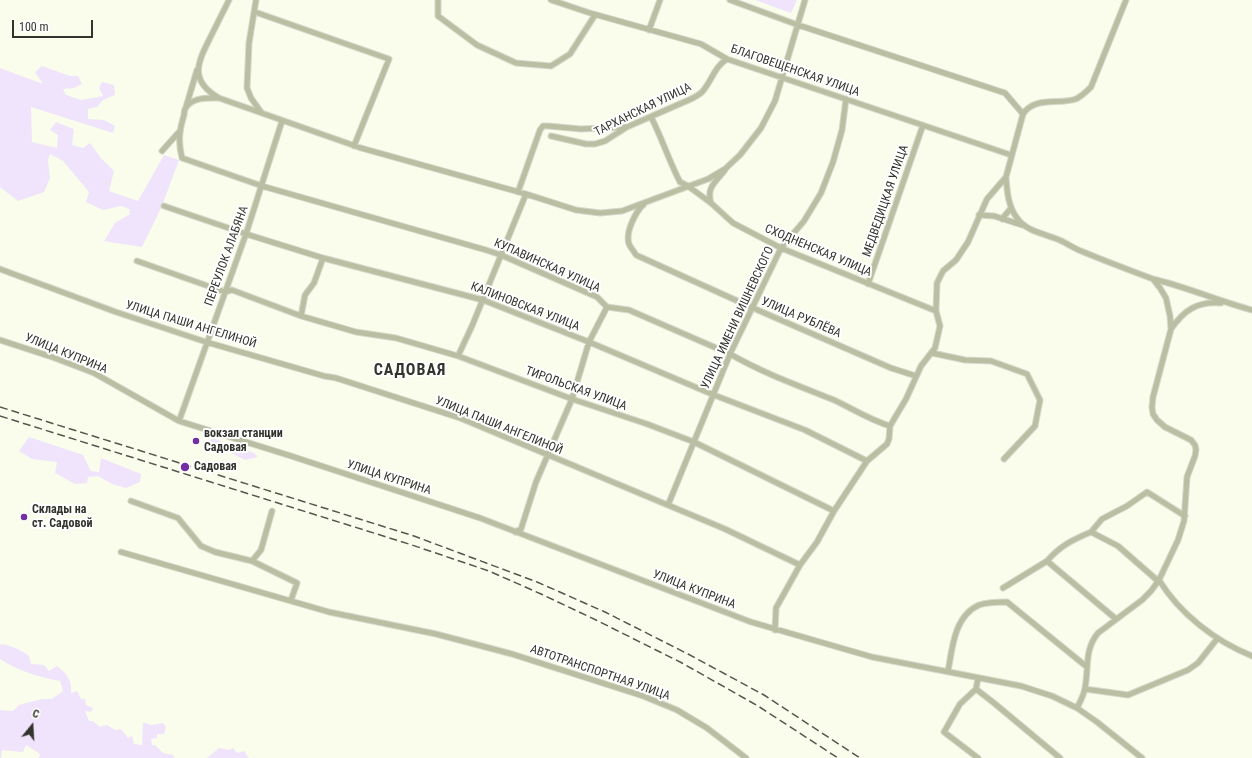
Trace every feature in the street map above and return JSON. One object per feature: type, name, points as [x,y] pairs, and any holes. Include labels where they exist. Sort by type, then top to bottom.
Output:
[{"type":"street","points":[[162,152],[179,132],[202,54],[229,0]]},
{"type":"street","points":[[256,0],[249,43],[247,88],[251,98],[262,113]]},
{"type":"street","points":[[438,0],[438,16],[477,45],[516,63],[551,66],[570,54],[595,15]]},
{"type":"street","name":"БЛАГОВЕЩЕНСКАЯ УЛИЦА","points":[[550,0],[595,15],[701,44],[727,59],[1011,155]]},
{"type":"street","points":[[649,30],[660,0]]},
{"type":"street","points":[[730,0],[798,25],[1005,93],[1023,114]]},
{"type":"street","points":[[711,203],[709,190],[725,169],[744,150],[761,128],[775,101],[806,0]]},
{"type":"street","points":[[1126,0],[1091,87],[1076,99],[1036,104],[1027,107],[1023,114],[1006,177],[1011,208],[1016,218],[1029,229],[1153,279],[1176,284],[1226,303],[1252,310]]},
{"type":"street","points":[[255,12],[389,59],[354,146]]},
{"type":"street","name":"ТАРХАНСКАЯ УЛИЦА","points":[[551,136],[586,144],[595,144],[614,136],[628,127],[691,99],[701,93],[717,68],[727,59]]},
{"type":"street","points":[[198,67],[200,78],[204,86],[210,93],[219,98],[354,146],[526,194],[576,210],[600,214],[622,211],[708,179],[725,169]]},
{"type":"street","points":[[186,107],[195,100],[219,98]]},
{"type":"street","name":"УЛИЦА ИМЕНИ ВИШНЕВСКОГО","points":[[668,505],[730,354],[781,248],[804,221],[821,193],[833,162],[842,130],[846,99]]},
{"type":"street","name":"СХОДНЕНСКАЯ УЛИЦА","points":[[651,117],[680,182],[711,203],[733,223],[781,248],[936,311]]},
{"type":"street","name":"ПЕРЕУЛОК АЛАБЯНА","points":[[179,420],[246,234],[282,121]]},
{"type":"street","name":"МЕДВЕДИЦКАЯ УЛИЦА","points":[[868,284],[922,125]]},
{"type":"street","points":[[518,192],[540,130],[543,126],[581,129],[628,127]]},
{"type":"street","points":[[611,128],[614,131],[614,136]]},
{"type":"street","name":"КУПАВИНСКАЯ УЛИЦА","points":[[179,132],[182,158],[262,186],[501,255],[597,297],[607,307],[629,310],[730,354],[877,422],[890,426]]},
{"type":"street","points":[[775,630],[776,608],[800,565],[817,542],[834,510],[867,461],[887,444],[890,426],[906,399],[921,366],[935,348],[940,326],[936,311],[937,283],[943,271],[956,260],[968,242],[987,199],[1006,177]]},
{"type":"street","points":[[458,356],[483,300],[526,194]]},
{"type":"street","name":"УЛИЦА РУБЛЁВА","points":[[647,202],[638,209],[629,232],[629,243],[636,254],[753,308],[891,368],[916,376]]},
{"type":"street","name":"КАЛИНОВСКАЯ УЛИЦА","points":[[164,206],[323,258],[483,300],[589,342],[714,395],[805,430],[867,461]]},
{"type":"street","points":[[1002,218],[1011,208]]},
{"type":"street","points":[[979,215],[1002,218],[1023,225]]},
{"type":"street","points":[[301,316],[305,295],[314,283],[323,258]]},
{"type":"street","name":"ТИРОЛЬСКАЯ УЛИЦА","points":[[137,261],[225,292],[232,290],[301,316],[356,332],[396,338],[458,356],[572,399],[694,442],[834,510]]},
{"type":"street","name":"УЛИЦА ПАШИ АНГЕЛИНОЙ","points":[[0,269],[116,312],[206,342],[324,376],[336,378],[460,418],[725,529],[800,565]]},
{"type":"street","points":[[1077,708],[1085,689],[1089,648],[1093,640],[1098,633],[1142,600],[1151,591],[1159,580],[1178,540],[1185,516],[1187,477],[1196,450],[1195,445],[1191,440],[1165,427],[1157,420],[1152,408],[1171,329],[1166,298],[1153,279]]},
{"type":"street","points":[[1171,329],[1179,317],[1199,304],[1212,302],[1226,303]]},
{"type":"street","points":[[516,532],[521,529],[536,482],[572,399],[589,342],[607,307]]},
{"type":"street","name":"УЛИЦА КУПРИНА","points":[[0,340],[94,373],[179,420],[480,518],[775,630],[872,657],[1021,686],[1052,696],[1077,708],[1142,758]]},
{"type":"street","points":[[932,353],[965,360],[991,361],[1027,374],[1040,400],[1035,426],[1004,459]]},
{"type":"street","points":[[1003,588],[1046,562],[1054,552],[1068,542],[1091,532],[1102,519],[1127,506],[1147,492],[1185,516]]},
{"type":"street","points":[[131,501],[178,518],[201,546],[215,552],[252,561],[297,583],[291,600]]},
{"type":"street","points":[[252,561],[261,550],[272,511]]},
{"type":"street","points":[[1091,532],[1118,546],[1159,580],[1176,602],[1217,639],[1252,656]]},
{"type":"street","name":"АВТОТРАНСПОРТНАЯ УЛИЦА","points":[[121,552],[329,612],[436,634],[512,654],[643,696],[677,710],[707,728],[746,758]]},
{"type":"street","points":[[1046,562],[1116,619]]},
{"type":"street","points":[[948,672],[955,637],[960,624],[968,614],[979,606],[993,602],[1007,602],[1087,667]]},
{"type":"street","points":[[1085,689],[1128,695],[1188,670],[1198,663],[1217,639]]},
{"type":"street","points":[[978,678],[976,689],[960,704],[944,732],[978,758]]},
{"type":"street","points":[[976,689],[1060,758]]},
{"type":"shaded area","points":[[755,0],[797,0],[791,13]]},
{"type":"shaded area","points":[[42,66],[70,76],[78,76],[82,84],[74,88],[63,89],[66,95],[81,100],[103,96],[99,88],[102,82],[114,85],[115,95],[103,100],[97,107],[88,109],[88,119],[104,120],[115,126],[113,133],[31,107],[32,142],[57,148],[58,135],[50,130],[56,122],[74,129],[72,145],[83,148],[90,143],[101,158],[114,171],[109,191],[138,201],[164,155],[179,160],[162,206],[142,247],[104,241],[115,223],[130,214],[129,209],[121,206],[103,210],[86,202],[89,192],[63,161],[50,154],[48,160],[50,178],[44,192],[18,201],[0,187],[0,68],[43,84],[35,72]]},
{"type":"shaded area","points":[[29,437],[83,455],[91,471],[99,472],[101,458],[141,474],[140,482],[126,488],[112,484],[98,476],[88,477],[87,483],[75,484],[55,473],[57,462],[32,459],[19,451]]},
{"type":"shaded area","points":[[212,438],[254,453],[258,457],[245,460],[209,442]]},
{"type":"shaded area","points":[[1,644],[16,648],[29,656],[31,664],[44,665],[49,671],[57,666],[70,680],[71,693],[77,691],[81,699],[85,699],[86,705],[93,708],[91,712],[85,711],[89,721],[93,721],[100,727],[107,725],[115,730],[121,729],[128,738],[132,736],[134,744],[142,745],[143,722],[151,725],[163,723],[166,727],[164,734],[157,734],[157,738],[151,739],[152,745],[155,745],[163,753],[173,755],[174,758],[39,758],[40,754],[26,745],[23,752],[2,750],[0,758],[0,710],[13,711],[19,705],[42,699],[52,699],[63,691],[60,681],[29,673],[0,659]]},
{"type":"shaded area","points":[[219,748],[229,750],[233,748],[237,753],[244,751],[249,758],[207,758]]},
{"type":"railway","points":[[0,407],[414,536],[537,582],[605,612],[764,695],[860,758]]},
{"type":"railway","points":[[0,416],[412,545],[489,571],[596,620],[682,663],[758,706],[838,758]]},
{"type":"place","name":"вокзал станции Садовая","points":[[196,441]]},
{"type":"place","name":"Садовая","points":[[185,467]]},
{"type":"place","name":"Склады на ст. Садовой","points":[[24,517]]},
{"type":"district","name":"САДОВАЯ","points":[[410,371]]}]
